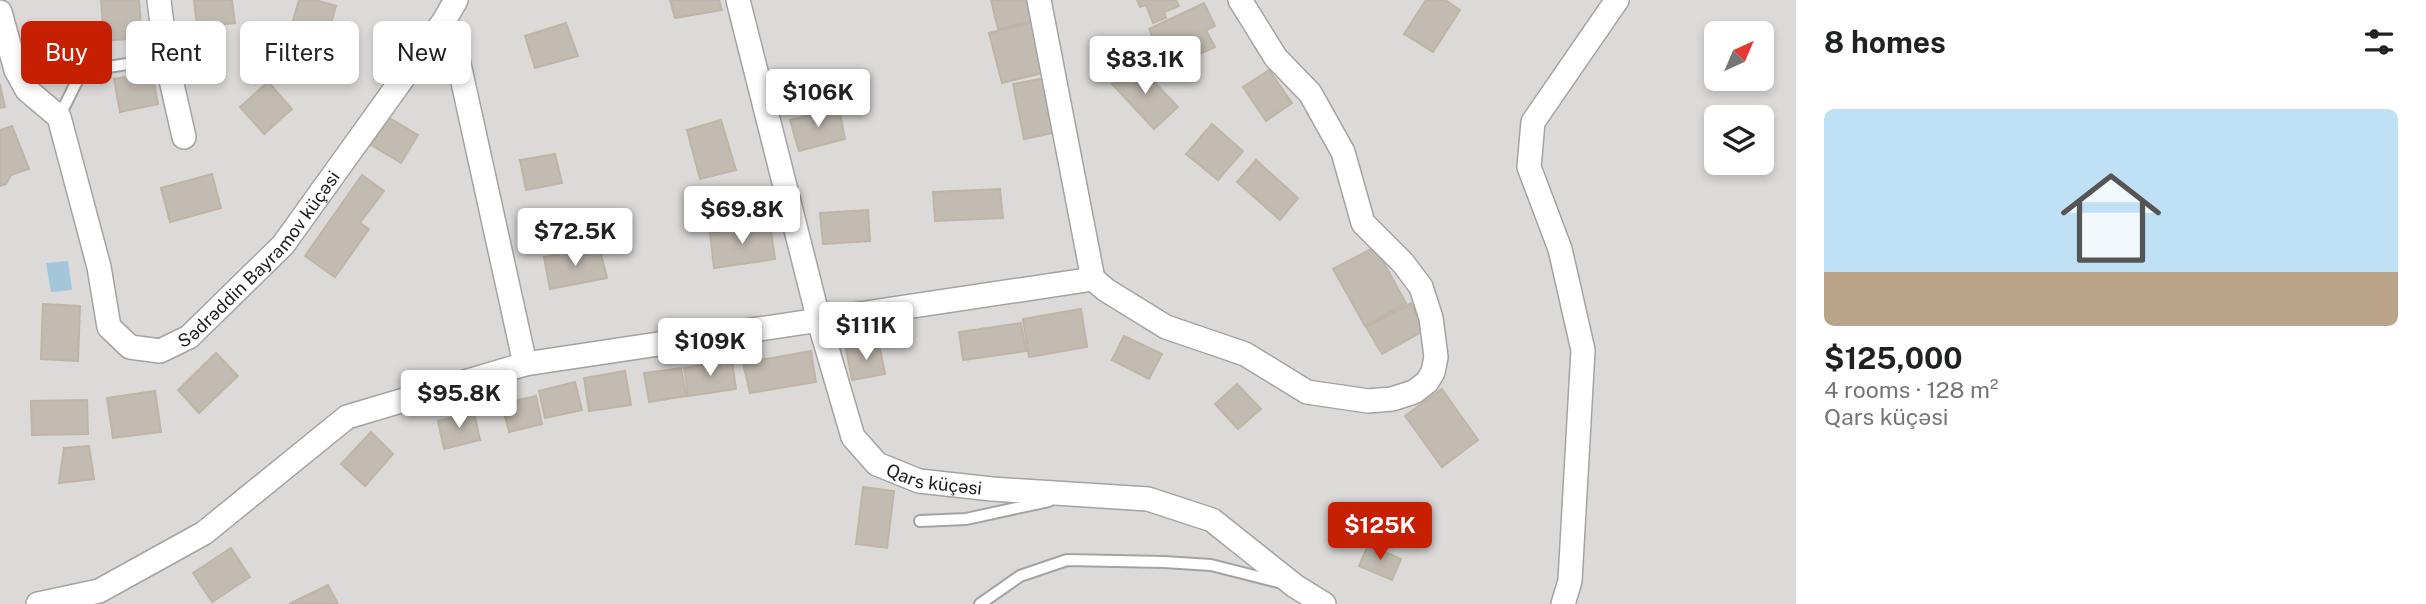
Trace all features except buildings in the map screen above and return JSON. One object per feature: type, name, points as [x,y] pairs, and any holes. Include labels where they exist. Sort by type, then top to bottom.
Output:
[{"type":"street","points":[[159,0],[162,21]]},
{"type":"street","name":"Sədrəddin Bayramov küçəsi","points":[[444,21],[456,0]]},
{"type":"street","name":"Qars küçəsi","points":[[738,0],[819,321],[853,437],[877,464],[919,481],[1148,499],[1212,520],[1297,595],[1324,604]]},
{"type":"street","points":[[1039,0],[1093,279],[1166,327],[1245,354],[1307,392],[1368,401],[1392,399],[1414,392],[1427,382],[1433,372],[1436,357],[1431,318],[1421,287],[1403,263],[1363,223],[1343,152],[1310,93],[1276,58],[1240,0]]},
{"type":"street","points":[[1563,604],[1570,581],[1583,350],[1560,248],[1529,167],[1533,122],[1617,0]]},
{"type":"street","points":[[0,12],[16,70],[27,90],[59,117]]},
{"type":"street","points":[[172,84],[184,137]]},
{"type":"street","name":"Sədrəddin Bayramov küçəsi","points":[[59,117],[99,267],[109,327],[130,347],[160,351],[189,337],[283,245],[399,84]]},
{"type":"street","points":[[463,84],[526,364]]},
{"type":"street","points":[[38,604],[99,591],[204,533],[347,416],[526,364],[1093,279]]},
{"type":"lane","points":[[59,117],[82,71],[126,64]]},
{"type":"lane","points":[[919,521],[966,519],[1076,495]]},
{"type":"lane","points":[[980,604],[1020,576],[1067,560],[1211,565],[1297,595]]},
{"type":"shaded area","points":[[0,0],[1796,0],[1796,604],[0,604]]},
{"type":"water","points":[[68,261],[72,290],[51,292],[46,263]]}]
